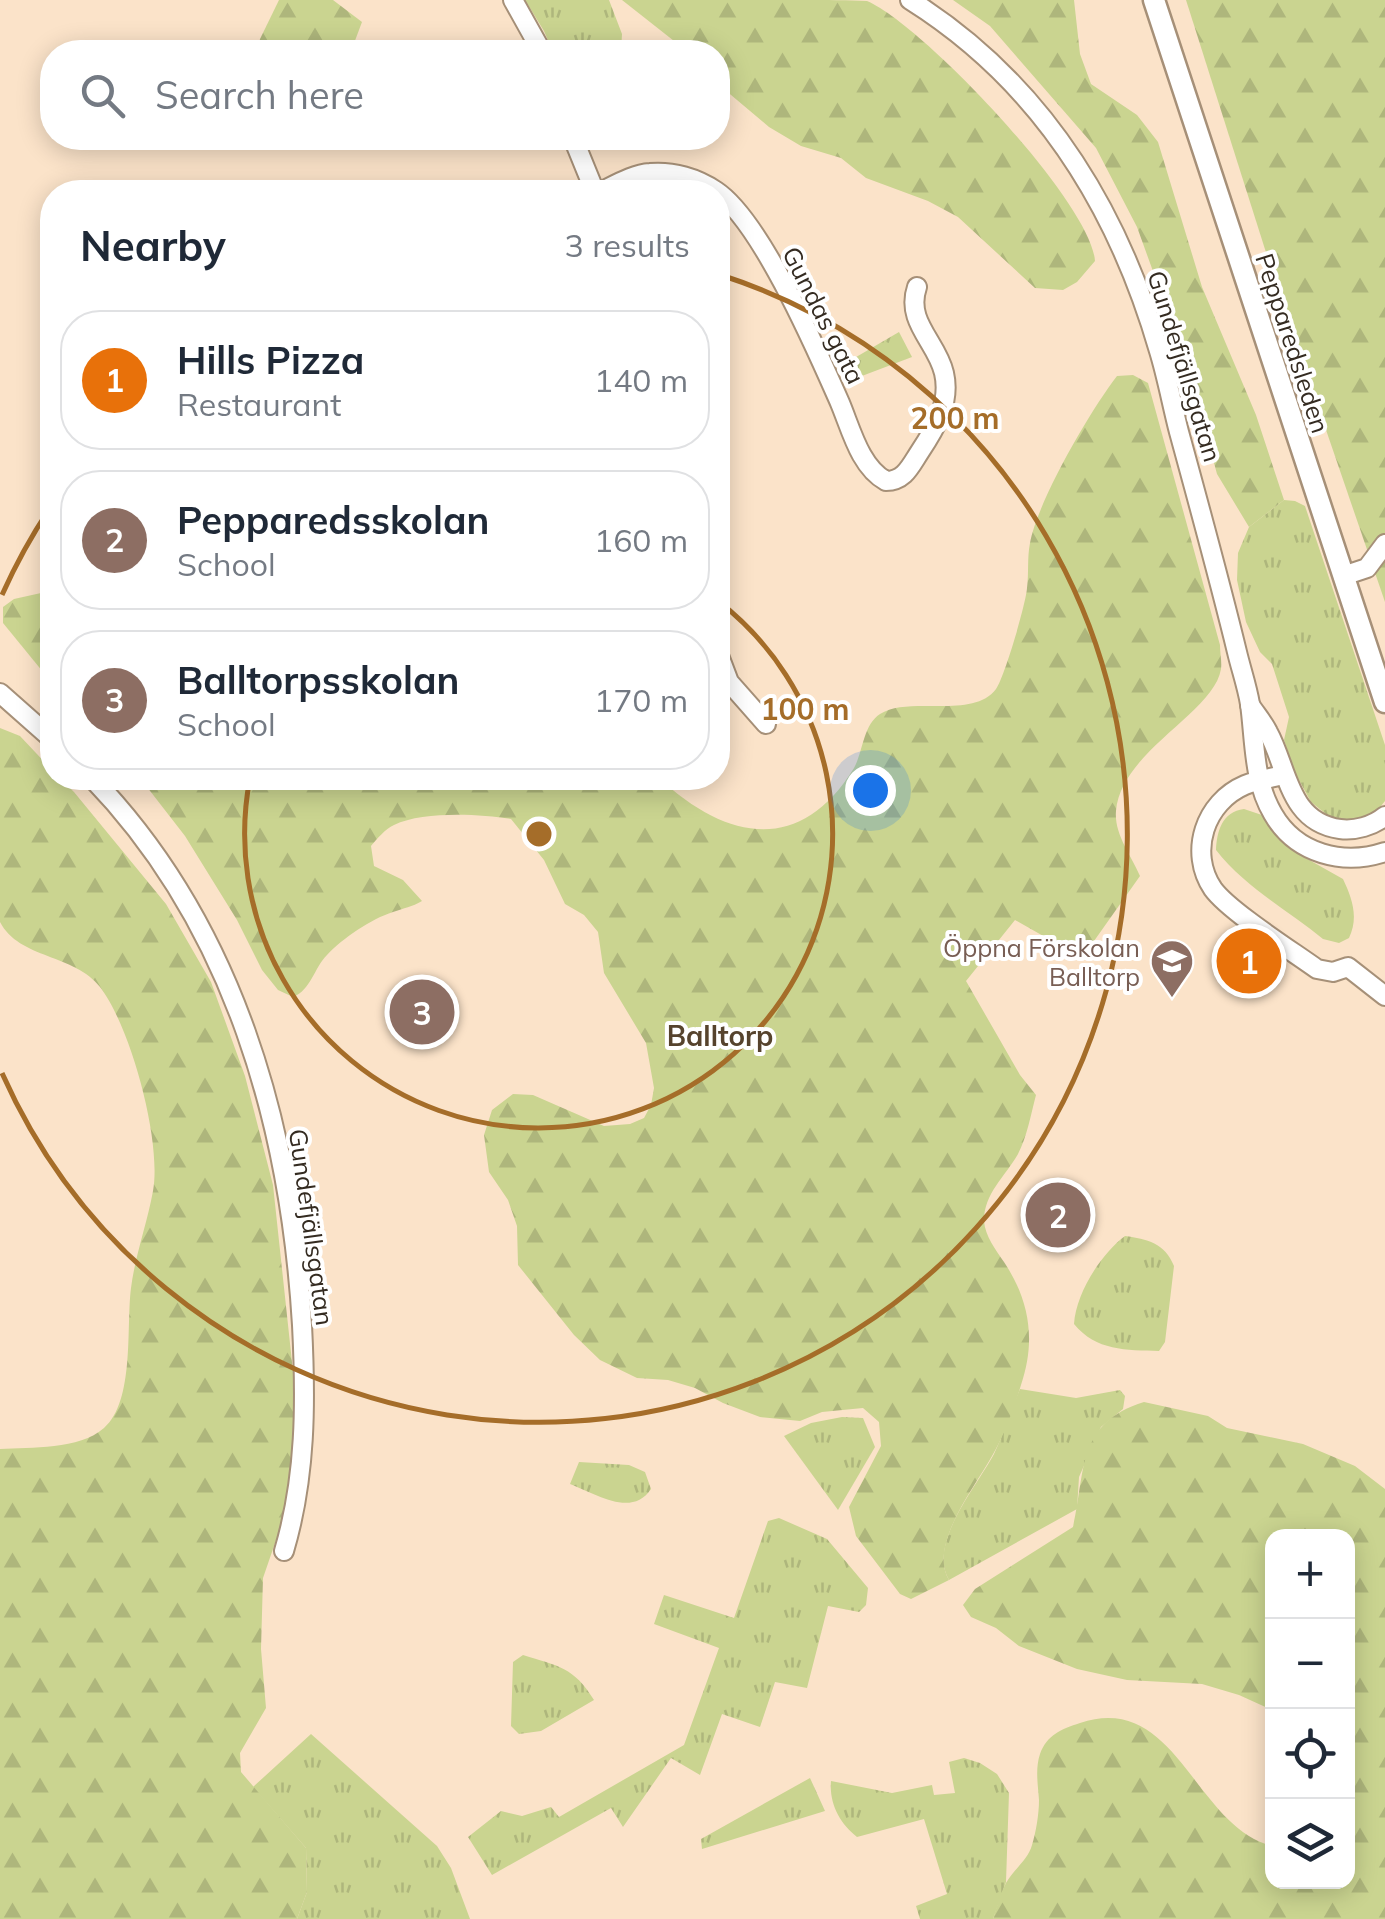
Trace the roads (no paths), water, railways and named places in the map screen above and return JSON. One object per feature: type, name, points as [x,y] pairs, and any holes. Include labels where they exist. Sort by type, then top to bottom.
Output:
[{"type":"street","points":[[513,0],[535,40]]},
{"type":"street","name":"Gundefjällsgatan","points":[[910,0],[978,48],[1070,152],[1105,214],[1134,279],[1159,350],[1250,704],[1250,738],[1260,781],[1272,812],[1301,846],[1333,856],[1371,857],[1385,852]]},
{"type":"street","name":"Pepparedsleden","points":[[1154,0],[1385,702]]},
{"type":"street","name":"Gundas gata","points":[[579,150],[592,180]]},
{"type":"street","name":"Gundas gata","points":[[628,180],[646,173],[693,180]]},
{"type":"street","name":"Gundas gata","points":[[730,203],[771,262],[866,463],[886,481],[900,479],[906,472],[935,429],[944,402],[944,375],[914,309],[918,287]]},
{"type":"street","points":[[1343,576],[1366,568],[1385,544]]},
{"type":"street","points":[[730,683],[766,724]]},
{"type":"street","points":[[0,693],[40,728]]},
{"type":"street","name":"Gundefjällsgatan","points":[[1250,704],[1269,734],[1283,775],[1301,808],[1326,826],[1355,829],[1385,816]]},
{"type":"street","points":[[1283,775],[1231,793],[1210,815],[1201,849],[1204,869],[1214,890],[1318,969],[1333,972],[1348,967],[1385,996]]},
{"type":"street","name":"Gundefjällsgatan","points":[[104,790],[151,850],[204,930],[244,1021],[264,1086],[289,1203],[303,1357],[302,1475],[284,1551]]},
{"type":"place","name":"Hills Pizza","points":[[1249,961]]},
{"type":"place","name":"Öppna Förskolan Balltorp","points":[[1172,999]]},
{"type":"place","name":"Balltorpsskolan","points":[[422,1012]]},
{"type":"place","name":"Pepparedsskolan","points":[[1058,1215]]},
{"type":"district","name":"Balltorp","points":[[720,1035]]}]
